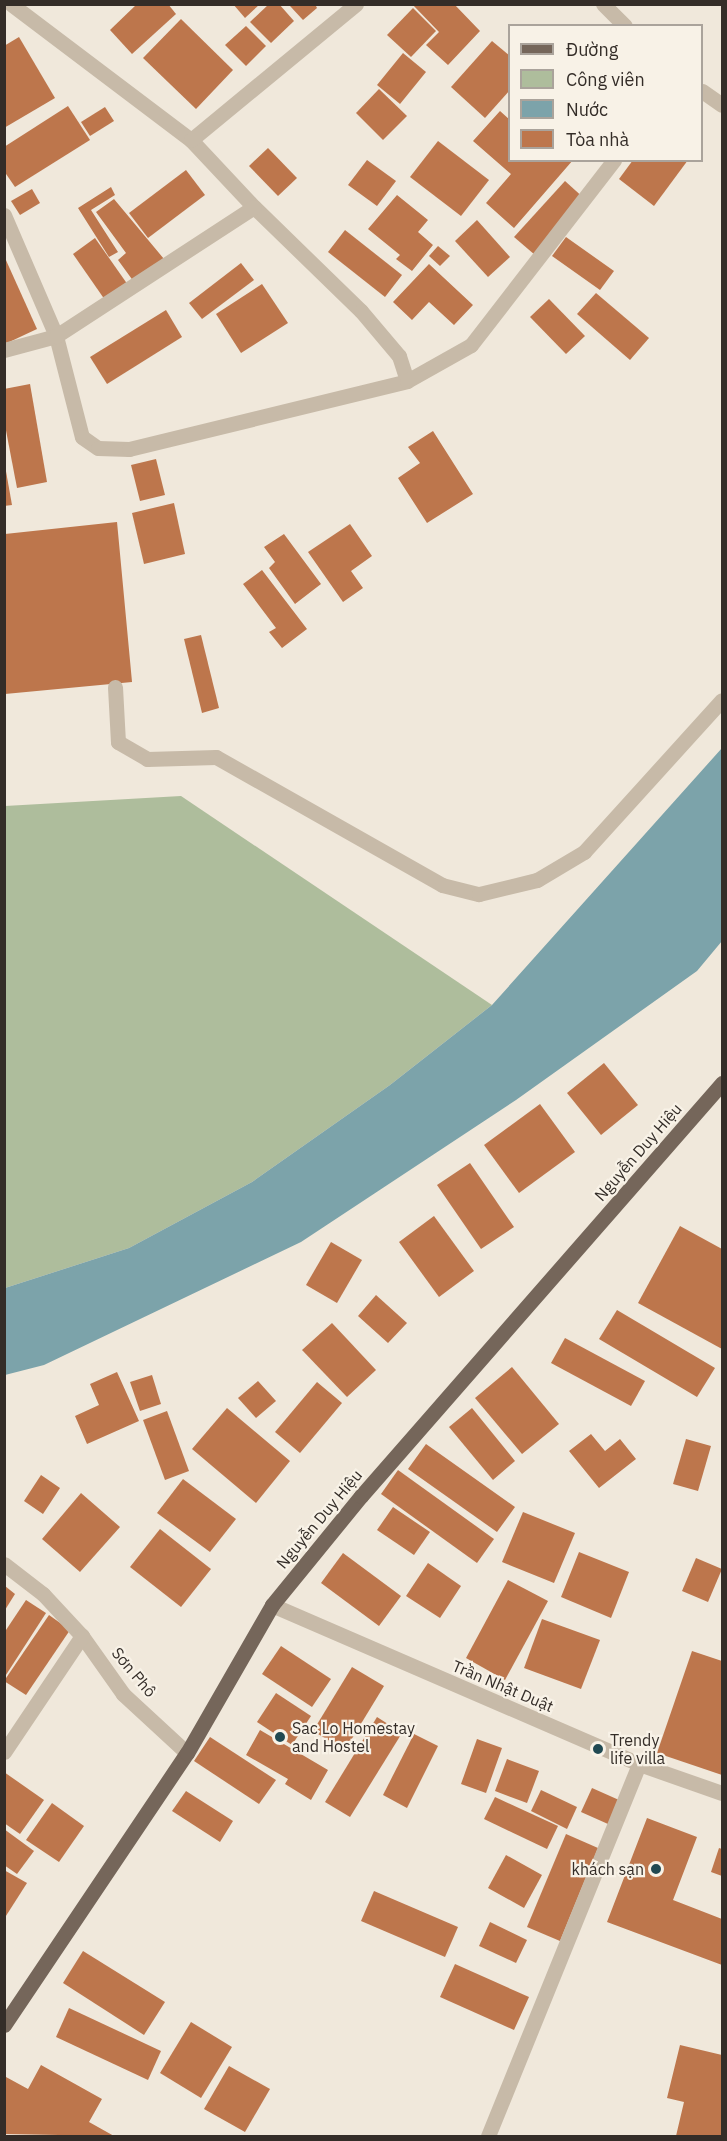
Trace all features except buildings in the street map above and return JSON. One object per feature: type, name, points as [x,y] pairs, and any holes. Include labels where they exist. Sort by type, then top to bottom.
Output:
[{"type":"main road","name":"Nguyễn Duy Hiệu","points":[[4,2025],[187,1753],[272,1605],[361,1496],[723,1083]]},
{"type":"street","points":[[11,4],[191,140],[254,207],[362,311],[399,356],[407,381]]},
{"type":"street","points":[[191,140],[357,4]]},
{"type":"street","points":[[603,4],[623,24]]},
{"type":"street","points":[[703,92],[723,105]]},
{"type":"street","points":[[4,215],[56,336],[82,437],[98,448],[129,449],[407,381],[471,345],[612,162]]},
{"type":"street","points":[[4,350],[56,336],[254,207]]},
{"type":"street","points":[[115,687],[118,742],[147,759],[216,757],[442,885],[479,894],[537,880],[584,852],[723,700]]},
{"type":"street","name":"Sơn Phô","points":[[4,1564],[43,1594],[82,1636],[123,1694],[187,1753]]},
{"type":"street","name":"Trần Nhật Duật","points":[[272,1605],[639,1764],[723,1793]]},
{"type":"street","points":[[4,1752],[82,1636]]},
{"type":"street","points":[[488,2136],[639,1764]]},
{"type":"green space","points":[[181,796],[492,1005],[390,1085],[252,1182],[129,1248],[5,1288],[5,806]]},
{"type":"water","points":[[722,748],[722,941],[697,971],[516,1100],[301,1242],[44,1365],[5,1375],[5,1288],[129,1248],[252,1182],[390,1085],[492,1005]]},
{"type":"place","name":"Sac Lo Homestay and Hostel","points":[[280,1737]]},
{"type":"place","name":"Trendy life villa","points":[[598,1749]]},
{"type":"place","name":"khách sạn","points":[[656,1869]]}]
